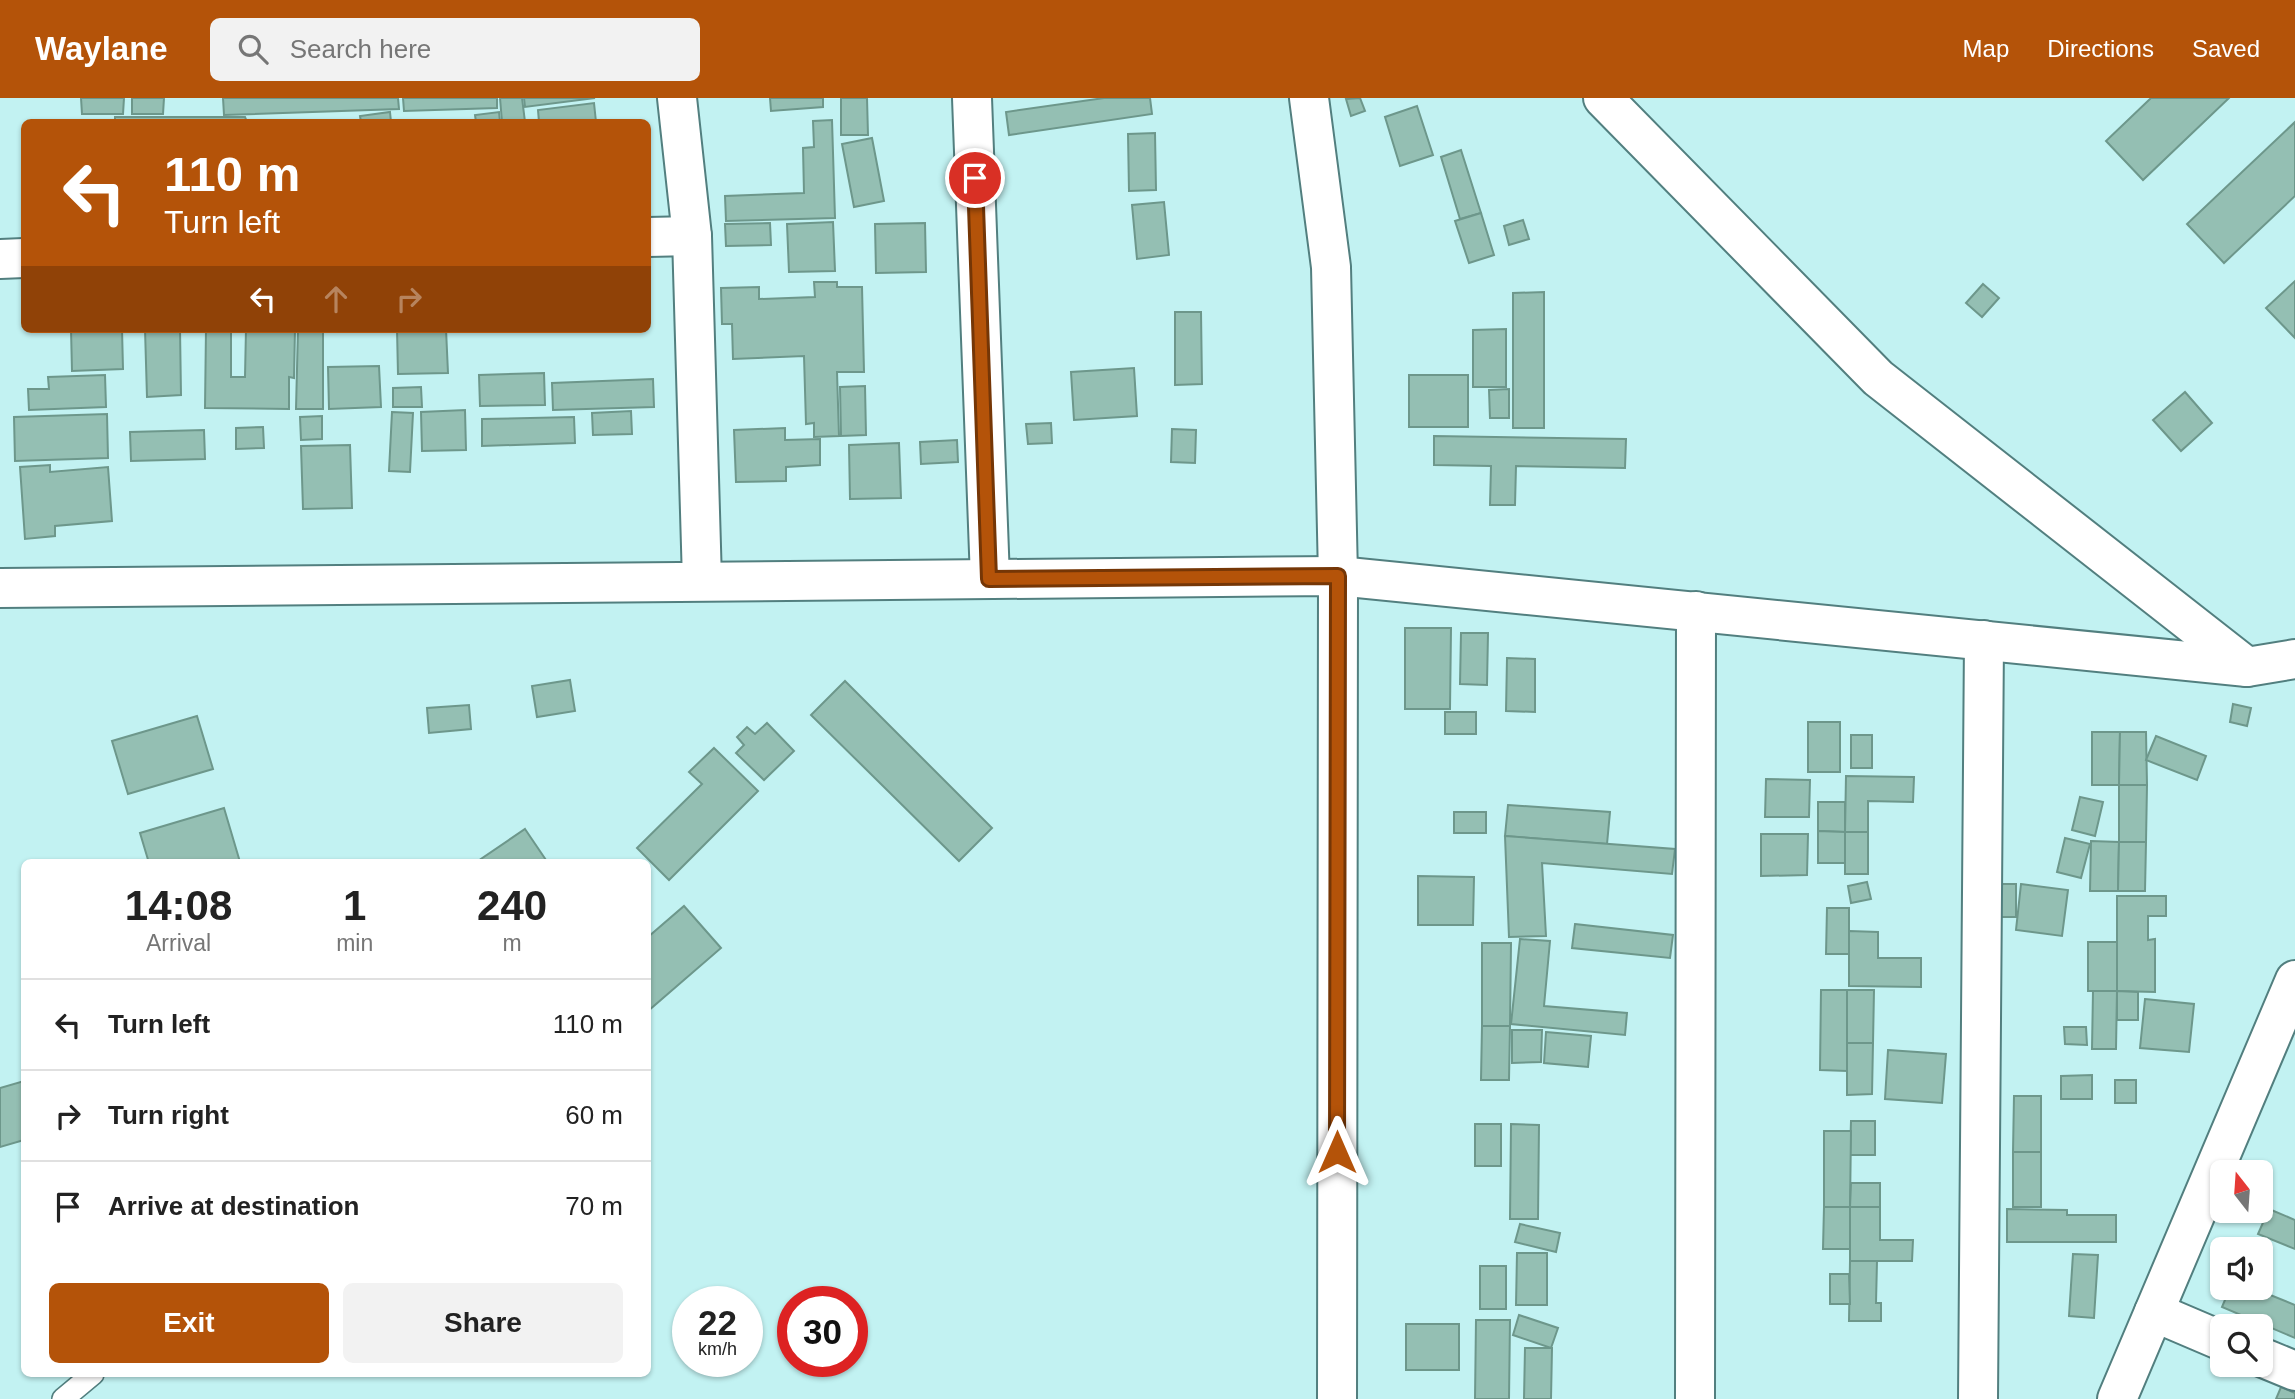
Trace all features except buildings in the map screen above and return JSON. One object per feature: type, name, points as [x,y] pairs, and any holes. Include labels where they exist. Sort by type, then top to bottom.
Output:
[{"type":"street","points":[[677,98],[692,236],[702,582]]},
{"type":"street","points":[[972,98],[989,579]]},
{"type":"street","points":[[1309,98],[1331,267],[1338,576],[1337,1399]]},
{"type":"street","points":[[1603,98],[1878,378],[2247,667]]},
{"type":"street","points":[[651,237],[692,236]]},
{"type":"street","points":[[0,259],[21,258]]},
{"type":"street","points":[[0,588],[1338,576],[2247,667],[2295,659]]},
{"type":"street","points":[[1695,1399],[1696,611]]},
{"type":"street","points":[[1978,1399],[1984,640]]},
{"type":"street","points":[[2116,1399],[2295,980]]},
{"type":"street","points":[[2154,1312],[2210,1336]]},
{"type":"street","points":[[2273,1362],[2295,1371]]},
{"type":"lane","points":[[63,1399],[89,1377]]},
{"type":"route","points":[[975,178],[989,579],[1338,576],[1337,1152]]}]
